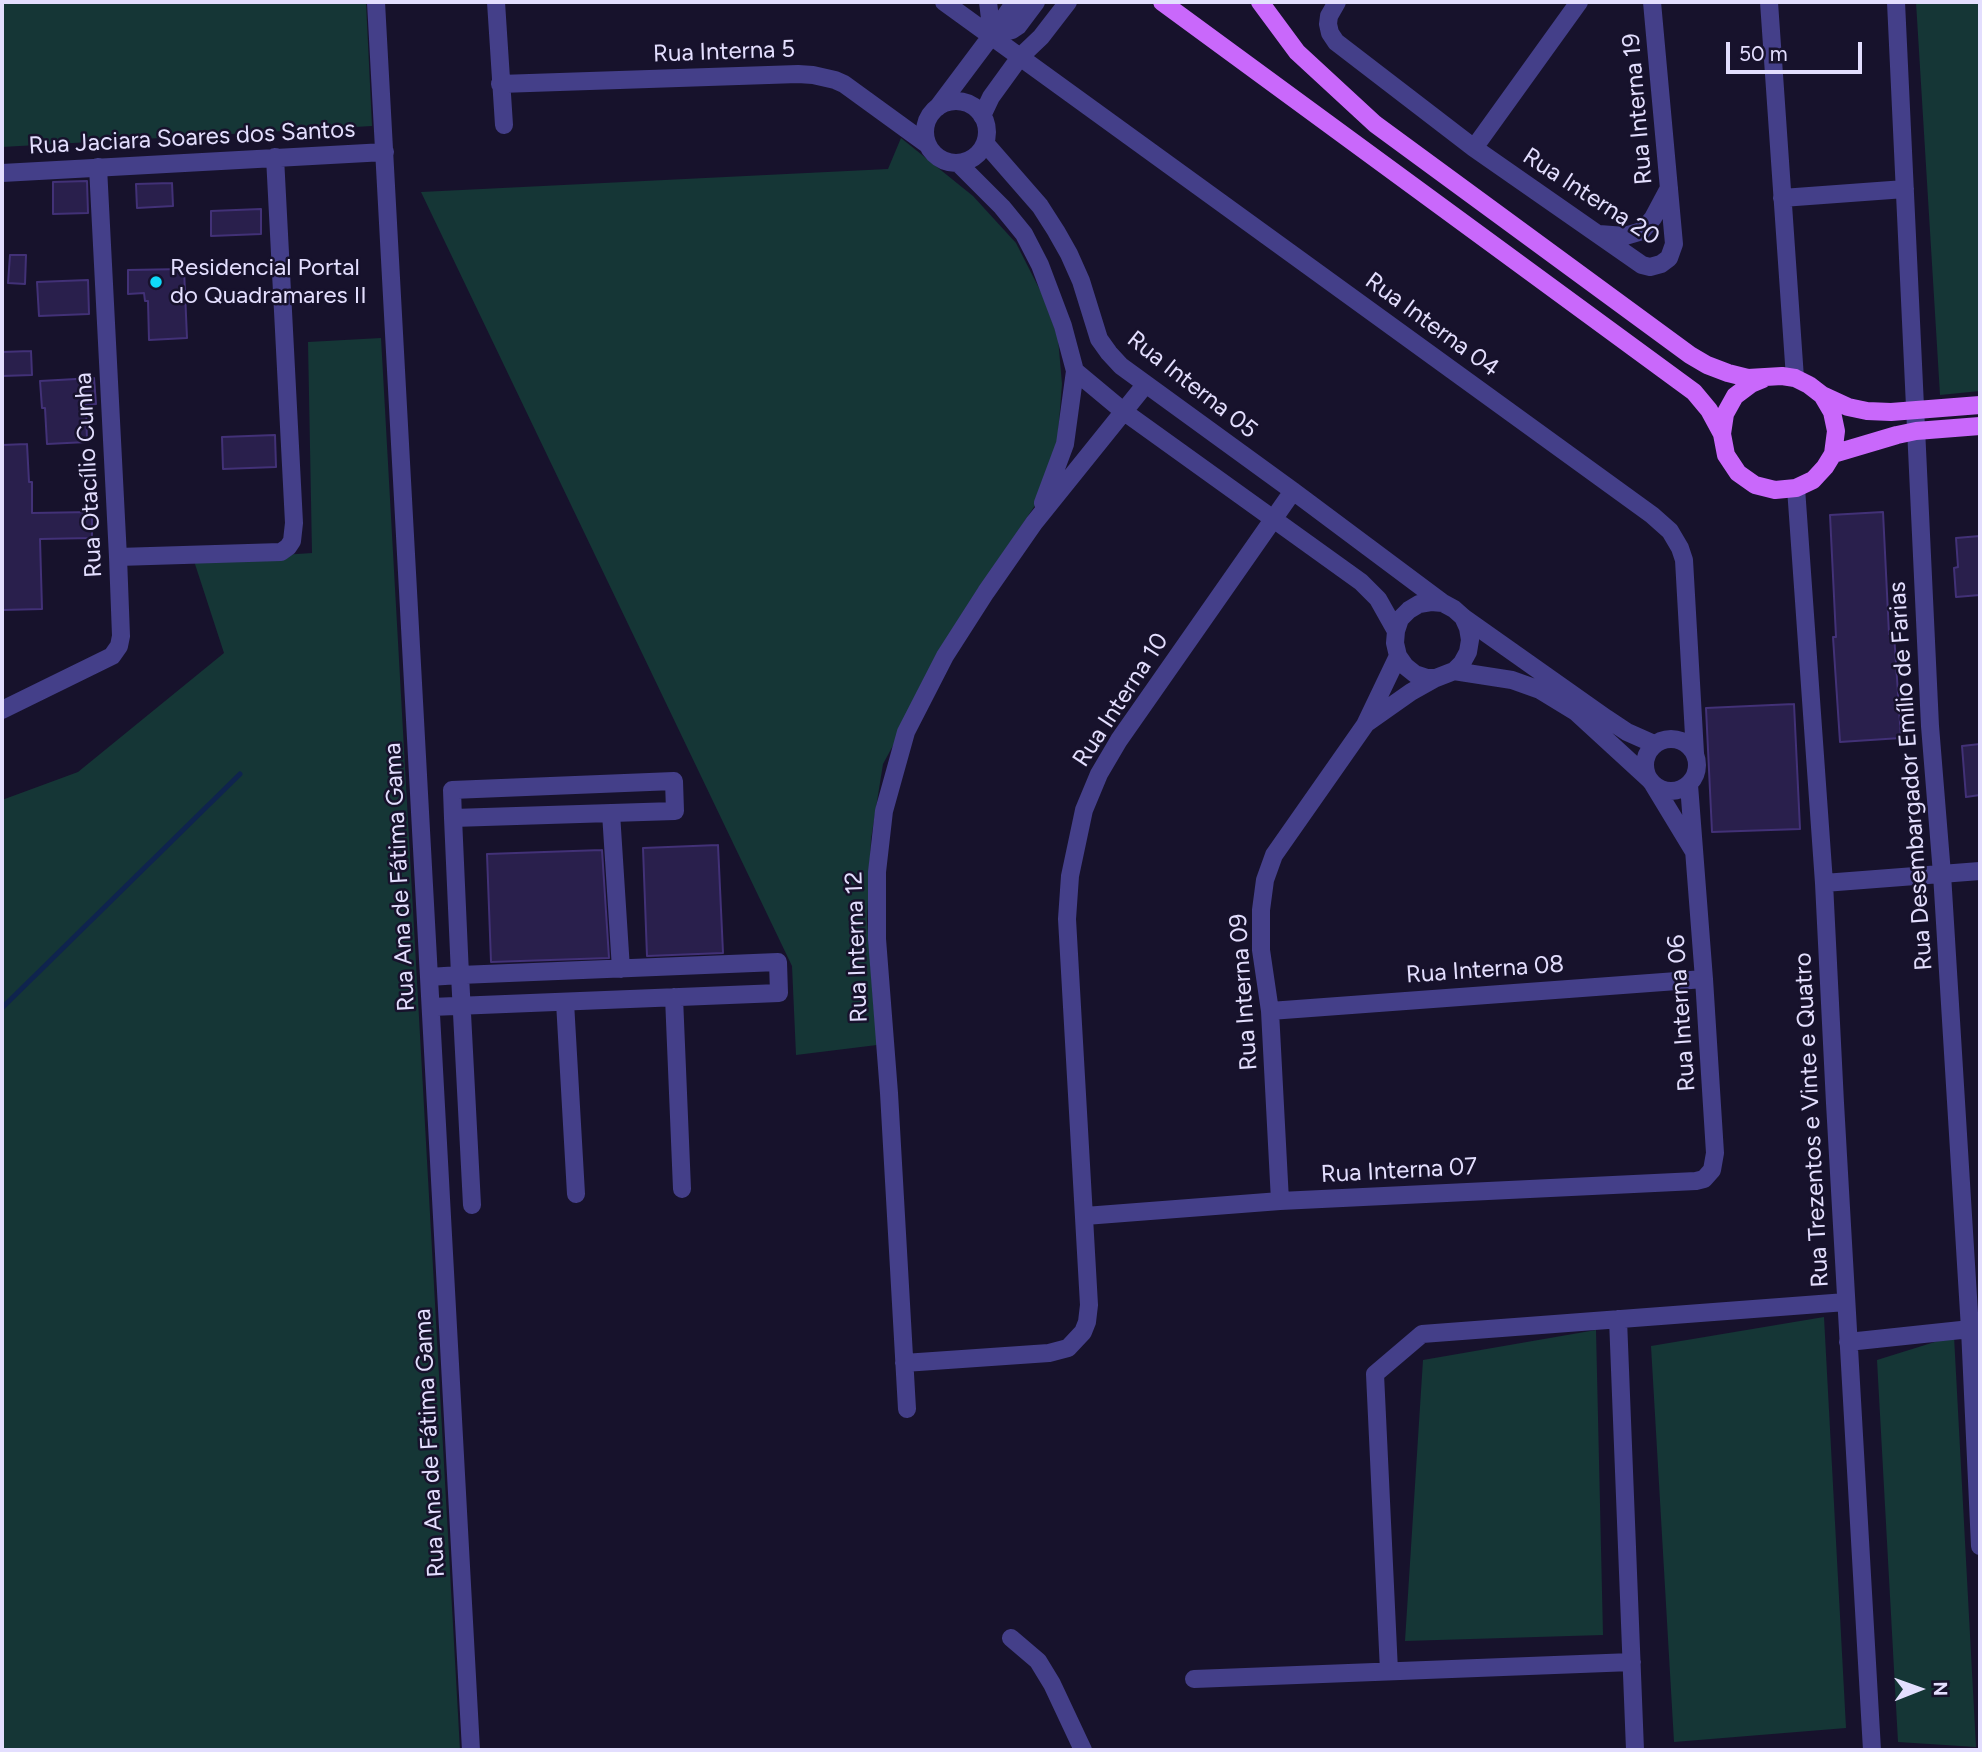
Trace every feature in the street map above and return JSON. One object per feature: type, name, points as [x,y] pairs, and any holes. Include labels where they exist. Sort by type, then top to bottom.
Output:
[{"type":"main road","points":[[1260,2],[1297,52],[1375,124],[1707,365],[1748,378],[1795,378],[1822,395],[1849,407],[1867,411],[1914,411],[1980,405]]},
{"type":"main road","points":[[1168,3],[1694,392],[1709,410],[1722,434],[1726,455],[1738,473],[1755,485],[1775,490],[1796,488],[1813,480],[1825,467],[1833,454],[1836,431],[1832,412],[1822,395]]},
{"type":"main road","points":[[1722,434],[1726,414],[1735,397],[1751,384],[1769,377]]},
{"type":"main road","points":[[1833,454],[1916,431],[1980,426]]},
{"type":"street","name":"Rua Ana de Fátima Gama","points":[[376,2],[471,1750]]},
{"type":"street","points":[[496,2],[504,125]]},
{"type":"street","name":"Rua Interna 04","points":[[944,2],[1652,515],[1670,531],[1684,559],[1695,753]]},
{"type":"street","points":[[988,2],[992,36]]},
{"type":"street","points":[[938,107],[949,102],[962,102],[974,107],[982,116],[987,134],[985,143],[975,157],[958,163],[940,159],[928,145],[925,131],[929,118],[1015,2]]},
{"type":"street","points":[[992,36],[1018,26],[1036,2]]},
{"type":"street","points":[[982,116],[991,97],[1020,57],[1041,37],[1068,2]]},
{"type":"street","name":"Rua Interna 20","points":[[1337,2],[1329,16],[1328,24],[1336,42],[1474,148],[1642,265],[1650,267],[1661,264],[1669,258],[1674,244]]},
{"type":"street","points":[[1474,148],[1579,2]]},
{"type":"street","points":[[1769,2],[1795,378]]},
{"type":"street","name":"Rua Desembargador Emílio de Farias","points":[[1896,2],[1930,726],[1975,1329],[1980,1546]]},
{"type":"street","name":"Rua Interna 19","points":[[1651,5],[1674,244]]},
{"type":"street","name":"Rua Interna 5","points":[[500,84],[813,75],[844,85],[928,145]]},
{"type":"street","name":"Rua Interna 05","points":[[985,143],[1040,206],[1069,254],[1081,281],[1099,339],[1121,366],[1443,603]]},
{"type":"street","name":"Rua Jaciara Soares dos Santos","points":[[2,173],[385,152]]},
{"type":"street","points":[[118,557],[281,552],[292,541],[295,523],[275,157]]},
{"type":"street","points":[[958,163],[1002,207],[1024,234],[1040,265],[1063,326],[1075,371],[1123,411],[1361,582],[1378,599],[1396,631]]},
{"type":"street","name":"Rua Otacílio Cunha","points":[[2,710],[116,652],[121,636],[98,167]]},
{"type":"street","points":[[1597,234],[1625,236],[1642,230],[1653,218],[1669,188]]},
{"type":"street","points":[[1782,198],[1905,189]]},
{"type":"street","name":"Rua Interna 12","points":[[1034,523],[1065,444],[1075,371]]},
{"type":"street","name":"Rua Interna 12","points":[[907,1409],[889,1093],[877,939],[877,872],[884,811],[906,733],[945,656],[1034,523],[1145,385]]},
{"type":"street","name":"Rua Trezentos e Vinte e Quatro","points":[[1796,488],[1825,883],[1872,1750]]},
{"type":"street","name":"Rua Interna 10","points":[[904,1363],[1049,1353],[1068,1348],[1083,1332],[1089,1305],[1068,919],[1070,876],[1084,810],[1099,774],[1119,740],[1293,491]]},
{"type":"street","points":[[1454,671],[1512,680],[1540,690],[1576,712],[1657,787],[1667,791],[1679,790],[1689,785],[1696,776],[1698,765],[1695,753],[1688,744],[1677,738],[1659,741],[1627,732],[1606,719],[1454,609],[1443,603],[1419,604],[1401,619],[1395,643],[1398,656],[1405,666],[1415,674],[1427,678],[1437,678],[1454,671],[1468,652],[1470,640],[1463,617]]},
{"type":"street","name":"Rua Interna 09","points":[[1280,1201],[1270,1011],[1261,950],[1261,909],[1265,880],[1274,855],[1365,725],[1398,656]]},
{"type":"street","name":"Rua Interna 09","points":[[1365,725],[1411,692],[1437,678]]},
{"type":"street","points":[[1651,781],[1645,767],[1647,755],[1692,704]]},
{"type":"street","points":[[453,818],[675,811],[674,781],[452,790],[453,818],[460,975],[461,1006],[472,1205]]},
{"type":"street","name":"Rua Interna 06","points":[[1651,781],[1695,853]]},
{"type":"street","name":"Rua Interna 06","points":[[1689,785],[1715,1153],[1712,1170]]},
{"type":"street","points":[[611,813],[621,969]]},
{"type":"street","points":[[1825,883],[1980,871]]},
{"type":"street","points":[[429,977],[778,962],[779,993],[431,1007]]},
{"type":"street","name":"Rua Interna 08","points":[[1270,1011],[1704,979]]},
{"type":"street","points":[[674,997],[682,1189]]},
{"type":"street","points":[[565,1002],[576,1194]]},
{"type":"street","name":"Rua Interna 07","points":[[1085,1216],[1280,1201],[1696,1181],[1704,1179],[1712,1170]]},
{"type":"street","points":[[1389,1671],[1375,1374],[1422,1334],[1846,1302]]},
{"type":"street","points":[[1618,1319],[1635,1750]]},
{"type":"street","points":[[1848,1342],[1975,1329]]},
{"type":"street","points":[[1011,1638],[1038,1661],[1052,1684],[1083,1750]]},
{"type":"street","points":[[1194,1679],[1632,1662]]},
{"type":"green space","points":[[2,2],[366,2],[372,126],[2,147]]},
{"type":"green space","points":[[1916,2],[1980,2],[1980,391],[1940,395]]},
{"type":"green space","points":[[901,138],[973,196],[1016,243],[1042,294],[1058,338],[1062,384],[1057,447],[1042,495],[973,598],[883,764],[871,839],[867,921],[877,1045],[796,1055],[792,966],[421,192],[888,169]]},
{"type":"green space","points":[[381,338],[460,1750],[2,1750],[2,800],[78,772],[224,653],[194,561],[312,553],[308,342]]},
{"type":"green space","points":[[1824,1317],[1846,1728],[1674,1742],[1651,1346]]},
{"type":"green space","points":[[1596,1330],[1603,1635],[1405,1641],[1423,1360]]},
{"type":"green space","points":[[1954,1336],[1976,1747],[1898,1742],[1877,1360]]},
{"type":"building","points":[[87,181],[88,213],[53,214],[53,182]]},
{"type":"building","points":[[172,183],[173,206],[137,208],[136,184]]},
{"type":"building","points":[[261,209],[261,234],[211,236],[211,211]]},
{"type":"building","points":[[10,255],[26,255],[25,284],[8,283]]},
{"type":"building","points":[[184,269],[187,338],[149,340],[148,301],[145,301],[144,293],[128,294],[128,270]]},
{"type":"building","points":[[88,280],[89,314],[39,316],[37,282]]},
{"type":"building","points":[[31,351],[32,375],[2,376],[2,352]]},
{"type":"building","points":[[94,378],[96,404],[86,405],[87,442],[47,444],[40,381]]},
{"type":"building","points":[[275,435],[276,467],[223,469],[222,437]]},
{"type":"building","points":[[27,444],[29,482],[32,482],[32,513],[92,512],[92,538],[40,539],[42,609],[2,610],[2,445]]},
{"type":"building","points":[[1883,512],[1889,634],[1894,634],[1901,738],[1840,742],[1833,637],[1836,637],[1830,515]]},
{"type":"building","points":[[1980,536],[1980,595],[1956,597],[1956,538]]},
{"type":"building","points":[[1794,704],[1800,829],[1712,832],[1706,708]]},
{"type":"building","points":[[1980,744],[1980,795],[1966,797],[1962,746]]},
{"type":"building","points":[[718,845],[723,953],[647,956],[643,848]]},
{"type":"building","points":[[602,850],[609,958],[491,962],[487,854]]},
{"type":"waterway","points":[[2,1008],[240,774]]},
{"type":"place","name":"Residencial Portal do Quadramares II","points":[[156,282]]}]
